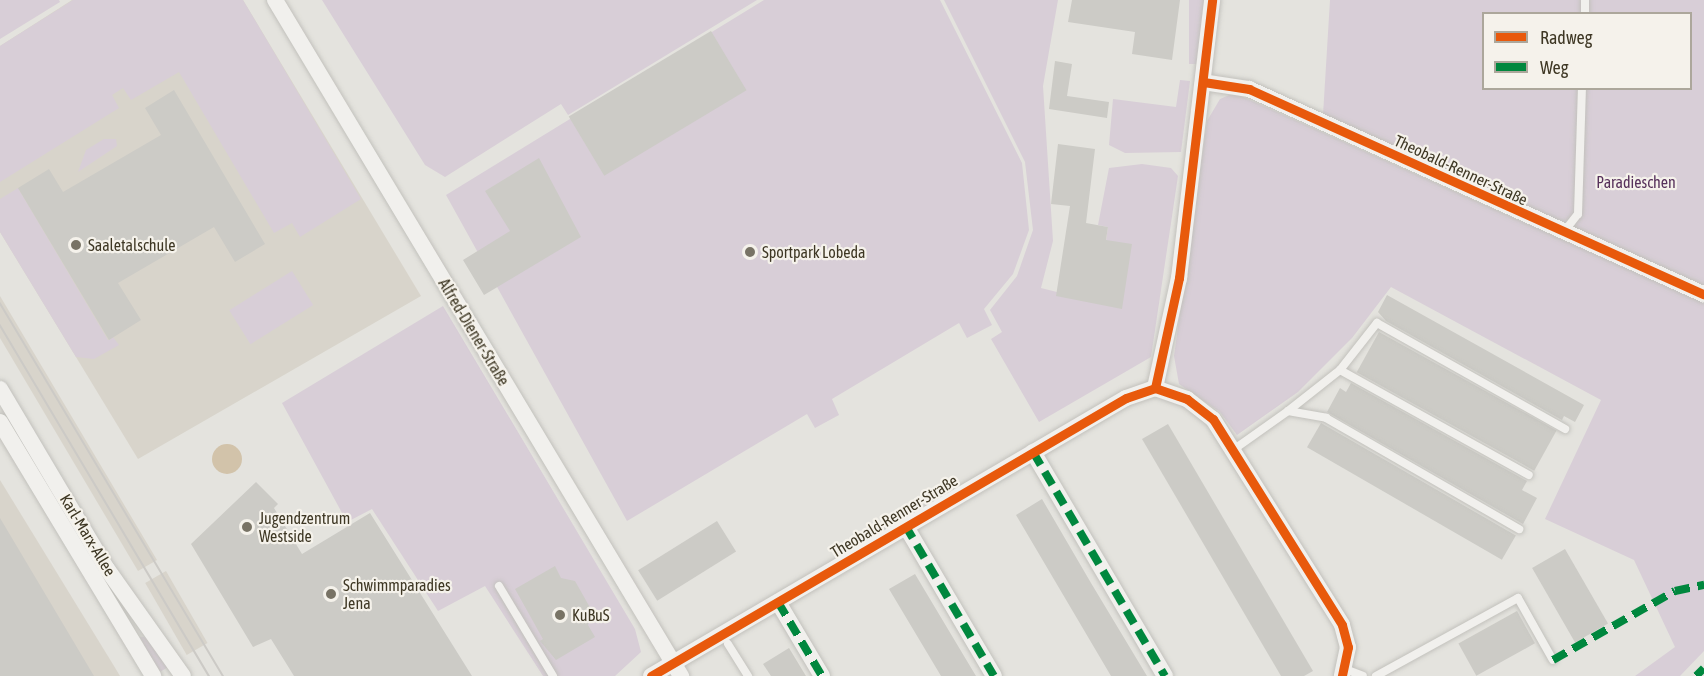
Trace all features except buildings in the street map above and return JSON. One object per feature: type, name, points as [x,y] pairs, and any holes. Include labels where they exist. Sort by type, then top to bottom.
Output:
[{"type":"street","name":"Alfred-Diener-Straße","points":[[275,0],[677,670]]},
{"type":"street","points":[[1212,0],[1179,279],[1155,388],[1187,399],[1213,419],[1342,625],[1344,673]]},
{"type":"street","name":"Theobald-Renner-Straße","points":[[1203,82],[1250,89],[1563,233],[1704,294]]},
{"type":"street","name":"Theobald-Renner-Straße","points":[[651,676],[677,670],[778,602],[906,525],[1126,398],[1155,388]]},
{"type":"street","name":"Karl-Marx-Allee","points":[[0,389],[107,568],[183,676]]},
{"type":"street","name":"Karl-Marx-Allee","points":[[0,422],[153,676]]},
{"type":"street","points":[[1033,452],[1165,676]]},
{"type":"street","name":"Theobald-Renner-Straße","points":[[906,525],[994,676]]},
{"type":"street","points":[[778,602],[822,676]]},
{"type":"lane","points":[[1563,233],[1578,214],[1582,90]]},
{"type":"lane","points":[[1233,450],[1340,370],[1377,323],[1565,429]]},
{"type":"lane","points":[[1340,370],[1529,475]]},
{"type":"lane","points":[[1288,411],[1326,418],[1519,528]]},
{"type":"lane","points":[[499,586],[553,676]]},
{"type":"lane","points":[[1376,676],[1518,598],[1553,660]]},
{"type":"lane","points":[[728,644],[748,676]]},
{"type":"lane","points":[[1344,673],[1363,676]]},
{"type":"shaded area","points":[[72,0],[243,0],[421,296],[138,459],[0,232],[0,46]]},
{"type":"shaded area","points":[[0,296],[157,560],[138,571],[0,338]]},
{"type":"shaded area","points":[[227,444],[238,448],[242,459],[238,470],[227,474],[216,470],[212,459],[216,448]]},
{"type":"shaded area","points":[[0,480],[114,666],[120,676],[0,676]]},
{"type":"shaded area","points":[[166,571],[208,643],[187,655],[145,583]]},
{"type":"green space","points":[[0,0],[59,0],[60,2],[0,39]]},
{"type":"green space","points":[[73,0],[243,0],[361,199],[300,237],[292,223],[274,233],[179,72],[131,100],[123,88],[112,95],[119,108],[0,182],[0,46]]},
{"type":"green space","points":[[322,0],[757,0],[568,115],[561,104],[445,177],[425,165]]},
{"type":"green space","name":"Sportpark Lobeda","points":[[764,0],[940,0],[1022,163],[1029,230],[1013,274],[984,309],[992,325],[967,338],[959,323],[832,399],[839,415],[815,428],[807,414],[627,521],[446,195]]},
{"type":"green space","points":[[944,0],[1058,0],[1043,86],[1053,241],[1041,288],[1097,302],[1108,227],[1098,225],[1109,168],[1142,164],[1171,168],[1178,176],[1151,357],[1039,422],[991,339],[1002,332],[990,310],[1017,276],[1033,230],[1025,162]]},
{"type":"green space","points":[[1189,0],[1207,0],[1207,64],[1189,64]]},
{"type":"green space","name":"Paradieschen","points":[[1330,0],[1704,0],[1704,289],[1323,115]]},
{"type":"green space","points":[[1180,80],[1190,81],[1181,152],[1125,153],[1109,145],[1113,99],[1176,107]]},
{"type":"green space","points":[[1234,93],[1704,303],[1704,651],[1680,676],[1635,676],[1675,647],[1634,560],[1545,519],[1601,400],[1391,287],[1352,338],[1298,392],[1237,435],[1220,412],[1179,384],[1174,356],[1207,121],[1220,99]]},
{"type":"green space","points":[[104,139],[116,139],[117,146],[78,172],[86,150]]},
{"type":"green space","points":[[18,188],[108,340],[113,337],[119,345],[94,359],[76,357],[0,232],[0,199]]},
{"type":"green space","points":[[292,271],[313,305],[250,344],[229,310]]},
{"type":"green space","points":[[443,306],[635,629],[641,652],[615,676],[543,676],[485,586],[438,611],[372,509],[347,522],[282,403]]},
{"type":"green space","points":[[140,637],[144,637],[170,666],[158,673]]},
{"type":"tram line","points":[[0,303],[223,676]]},
{"type":"tram line","points":[[0,325],[209,676]]},
{"type":"marked path","points":[[1033,452],[1165,676]]},
{"type":"marked path","points":[[905,525],[994,676]]},
{"type":"marked path","points":[[1553,660],[1675,591],[1704,585]]},
{"type":"marked path","points":[[778,602],[822,676]]},
{"type":"marked path","points":[[1696,676],[1704,668]]},
{"type":"cycle path","points":[[1155,388],[1179,278],[1212,0]]},
{"type":"cycle path","points":[[1203,82],[1249,89],[1704,294]]},
{"type":"cycle path","points":[[651,676],[1126,398],[1155,388],[1187,399],[1213,419],[1342,625],[1348,647],[1342,676]]},
{"type":"place","name":"Saaletalschule","points":[[76,245]]},
{"type":"place","name":"Sportpark Lobeda","points":[[750,252]]},
{"type":"place","name":"Jugendzentrum Westside","points":[[247,527]]},
{"type":"place","name":"Schwimmparadies Jena","points":[[331,594]]},
{"type":"place","name":"KuBuS","points":[[560,615]]}]
